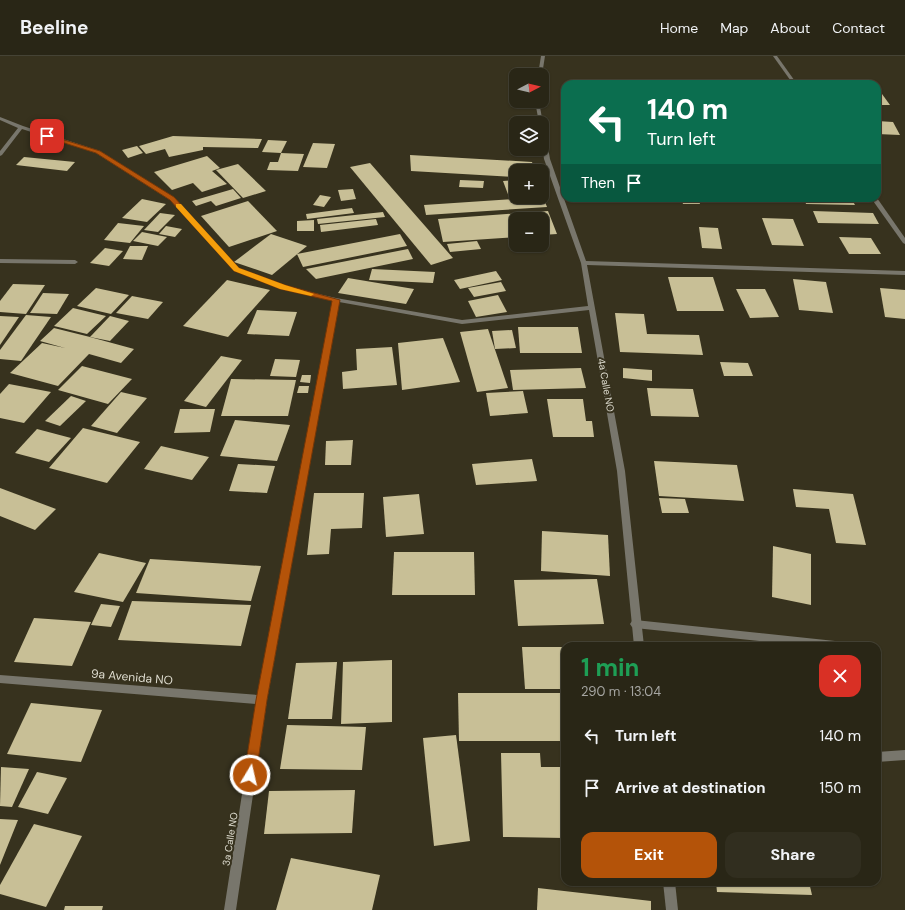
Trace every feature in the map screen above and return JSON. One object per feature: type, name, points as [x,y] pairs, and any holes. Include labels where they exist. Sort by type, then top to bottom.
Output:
[{"type":"street","points":[[541,68],[543,56]]},
{"type":"street","points":[[775,56],[792,80]]},
{"type":"street","points":[[0,118],[21,127],[98,152],[172,199],[237,270],[282,287],[336,300],[462,322],[592,308]]},
{"type":"street","points":[[0,154],[21,127]]},
{"type":"street","name":"4a Calle NO","points":[[546,156],[561,198]]},
{"type":"street","name":"4a Calle NO","points":[[562,202],[584,263],[621,471],[635,624],[638,642]]},
{"type":"street","points":[[877,202],[905,242]]},
{"type":"street","points":[[0,261],[75,262]]},
{"type":"street","points":[[584,263],[905,273]]},
{"type":"street","name":"3a Calle NO","points":[[230,910],[262,700],[336,300]]},
{"type":"street","points":[[635,624],[806,642]]},
{"type":"street","name":"9a Avenida NO","points":[[0,679],[262,700]]},
{"type":"street","points":[[881,757],[905,755]]},
{"type":"street","points":[[669,886],[672,910]]},
{"type":"building","points":[[881,94],[882,94],[890,105],[881,105]]},
{"type":"building","points":[[881,121],[893,122],[900,135],[881,134]]},
{"type":"building","points":[[173,136],[262,139],[258,148],[203,147],[203,150],[169,157],[165,149],[146,154],[139,146]]},
{"type":"building","points":[[268,140],[287,141],[281,153],[262,152]]},
{"type":"building","points":[[313,143],[335,144],[327,168],[303,167]]},
{"type":"building","points":[[137,146],[143,153],[128,158],[122,150]]},
{"type":"building","points":[[281,153],[304,154],[298,171],[267,170],[270,162],[278,162]]},
{"type":"building","points":[[410,155],[532,162],[533,164],[509,164],[509,177],[411,171]]},
{"type":"building","points":[[207,156],[220,168],[212,171],[227,184],[202,192],[193,183],[172,190],[154,172]]},
{"type":"building","points":[[24,157],[75,162],[67,171],[16,165]]},
{"type":"building","points":[[370,163],[453,258],[431,265],[350,167]]},
{"type":"building","points":[[238,164],[266,191],[243,198],[216,170]]},
{"type":"building","points":[[460,180],[484,181],[483,188],[459,187]]},
{"type":"building","points":[[503,181],[509,181],[509,197]]},
{"type":"building","points":[[233,189],[241,198],[216,206],[211,201],[196,206],[192,201]]},
{"type":"building","points":[[353,189],[356,199],[341,201],[338,190]]},
{"type":"building","points":[[320,195],[331,197],[324,207],[313,205]]},
{"type":"building","points":[[142,199],[166,204],[147,222],[122,218]]},
{"type":"building","points":[[509,199],[509,204],[546,204],[547,207],[426,215],[424,205]]},
{"type":"building","points":[[248,201],[277,231],[229,247],[201,216]]},
{"type":"building","points":[[682,202],[699,202],[700,204],[683,204]]},
{"type":"building","points":[[805,202],[853,202],[855,205],[806,204]]},
{"type":"building","points":[[352,208],[354,213],[307,219],[306,214]]},
{"type":"building","points":[[813,211],[873,213],[879,224],[818,223]]},
{"type":"building","points":[[383,212],[385,217],[318,224],[317,219]]},
{"type":"building","points":[[160,213],[175,215],[158,232],[144,230]]},
{"type":"building","points":[[509,214],[509,237],[443,242],[438,219]]},
{"type":"building","points":[[549,214],[557,234],[549,235]]},
{"type":"building","points":[[762,218],[793,219],[804,246],[772,245]]},
{"type":"building","points":[[376,219],[378,225],[321,232],[320,225]]},
{"type":"building","points":[[314,220],[314,231],[297,231],[297,221]]},
{"type":"building","points":[[118,223],[144,226],[130,243],[104,240]]},
{"type":"building","points":[[166,226],[182,229],[175,237],[159,234]]},
{"type":"building","points":[[699,227],[718,228],[722,249],[702,248]]},
{"type":"building","points":[[142,232],[167,237],[158,246],[133,241]]},
{"type":"building","points":[[271,234],[307,246],[272,275],[234,262]]},
{"type":"building","points":[[400,234],[407,246],[303,267],[297,254]]},
{"type":"building","points":[[839,237],[871,238],[881,254],[849,254]]},
{"type":"building","points":[[477,241],[481,249],[450,252],[447,244]]},
{"type":"building","points":[[130,246],[148,246],[142,260],[123,259]]},
{"type":"building","points":[[105,248],[123,251],[109,266],[90,263]]},
{"type":"building","points":[[408,249],[413,259],[316,279],[306,269]]},
{"type":"building","points":[[372,269],[435,272],[433,283],[369,280]]},
{"type":"building","points":[[496,271],[502,280],[460,289],[454,280]]},
{"type":"building","points":[[668,277],[713,277],[724,311],[677,311]]},
{"type":"building","points":[[348,278],[414,289],[406,304],[338,293]]},
{"type":"building","points":[[793,279],[826,282],[833,313],[799,310]]},
{"type":"building","points":[[227,280],[270,290],[228,337],[183,326]]},
{"type":"building","points":[[501,282],[506,291],[474,297],[468,288]]},
{"type":"building","points":[[13,284],[45,285],[26,314],[0,312],[0,301]]},
{"type":"building","points":[[96,288],[129,295],[111,314],[77,306]]},
{"type":"building","points":[[880,288],[905,290],[905,319],[885,317]]},
{"type":"building","points":[[736,289],[765,289],[779,317],[750,318]]},
{"type":"building","points":[[43,293],[69,294],[57,314],[30,313]]},
{"type":"building","points":[[498,295],[507,312],[476,317],[468,301]]},
{"type":"building","points":[[132,296],[163,302],[148,319],[116,313]]},
{"type":"building","points":[[73,308],[106,316],[87,334],[54,326]]},
{"type":"building","points":[[257,310],[297,312],[289,336],[247,334]]},
{"type":"building","points":[[615,313],[644,314],[647,334],[699,335],[703,355],[620,352]]},
{"type":"building","points":[[26,315],[51,317],[21,361],[0,359],[0,350]]},
{"type":"building","points":[[0,316],[19,317],[0,345]]},
{"type":"building","points":[[110,316],[129,321],[110,341],[90,337]]},
{"type":"building","points":[[518,327],[578,327],[582,353],[520,353]]},
{"type":"building","points":[[54,328],[134,349],[121,363],[89,354],[58,386],[10,373],[42,343],[65,348],[40,341]]},
{"type":"building","points":[[488,329],[508,388],[477,392],[460,332]]},
{"type":"building","points":[[512,330],[516,348],[495,349],[492,331]]},
{"type":"building","points":[[443,338],[460,382],[402,390],[398,343]]},
{"type":"building","points":[[392,347],[397,385],[343,389],[342,372],[357,370],[356,349]]},
{"type":"building","points":[[221,356],[242,360],[206,407],[184,401]]},
{"type":"building","points":[[275,359],[300,360],[296,377],[270,376]]},
{"type":"building","points":[[720,362],[748,363],[753,376],[724,376]]},
{"type":"building","points":[[82,366],[132,379],[108,404],[58,390]]},
{"type":"building","points":[[581,368],[586,388],[513,390],[510,370]]},
{"type":"building","points":[[623,368],[652,370],[652,381],[623,378]]},
{"type":"building","points":[[302,375],[311,375],[310,383],[300,382]]},
{"type":"building","points":[[231,379],[296,380],[288,416],[221,416]]},
{"type":"building","points":[[9,384],[51,392],[24,423],[0,418],[0,394]]},
{"type":"building","points":[[299,386],[309,386],[308,393],[297,393]]},
{"type":"building","points":[[647,388],[693,389],[699,417],[651,416]]},
{"type":"building","points":[[523,391],[528,413],[490,416],[486,393]]},
{"type":"building","points":[[121,392],[147,398],[117,433],[91,426]]},
{"type":"building","points":[[71,396],[86,401],[60,426],[45,421]]},
{"type":"building","points":[[547,399],[583,399],[586,421],[592,421],[594,437],[553,437]]},
{"type":"building","points":[[180,409],[215,409],[210,432],[174,433]]},
{"type":"building","points":[[235,420],[290,425],[277,461],[220,456]]},
{"type":"building","points":[[83,428],[140,442],[107,483],[49,468]]},
{"type":"building","points":[[37,429],[71,438],[49,462],[15,453]]},
{"type":"building","points":[[353,440],[351,465],[325,465],[326,441]]},
{"type":"building","points":[[161,446],[209,457],[192,480],[144,469]]},
{"type":"building","points":[[532,459],[537,481],[476,485],[472,464]]},
{"type":"building","points":[[654,461],[737,465],[744,501],[659,496]]},
{"type":"building","points":[[238,464],[275,466],[267,493],[229,491]]},
{"type":"building","points":[[0,488],[56,509],[35,530],[0,516]]},
{"type":"building","points":[[793,489],[853,494],[866,545],[836,543],[829,509],[796,507]]},
{"type":"building","points":[[314,493],[364,493],[362,528],[331,529],[329,554],[307,555]]},
{"type":"building","points":[[419,494],[424,534],[386,537],[383,497]]},
{"type":"building","points":[[659,498],[685,499],[689,513],[662,513]]},
{"type":"building","points":[[542,531],[608,535],[610,576],[541,571]]},
{"type":"building","points":[[773,546],[811,554],[811,605],[772,597]]},
{"type":"building","points":[[394,552],[474,552],[475,595],[392,595]]},
{"type":"building","points":[[99,553],[146,563],[123,602],[74,592]]},
{"type":"building","points":[[150,559],[261,566],[251,601],[136,593]]},
{"type":"building","points":[[597,579],[604,624],[518,626],[514,580]]},
{"type":"building","points":[[132,601],[251,605],[241,646],[118,640]]},
{"type":"building","points":[[101,604],[120,606],[111,627],[91,625]]},
{"type":"building","points":[[34,618],[91,622],[72,666],[14,662]]},
{"type":"building","points":[[522,647],[561,647],[561,689],[525,689]]},
{"type":"building","points":[[392,660],[392,722],[341,724],[343,662]]},
{"type":"building","points":[[337,662],[332,719],[288,719],[296,663]]},
{"type":"building","points":[[458,693],[561,693],[561,741],[459,741]]},
{"type":"building","points":[[31,703],[102,710],[81,762],[7,754]]},
{"type":"building","points":[[287,725],[366,727],[362,770],[280,769]]},
{"type":"building","points":[[456,735],[470,841],[434,846],[423,738]]},
{"type":"building","points":[[501,753],[540,753],[541,767],[561,767],[561,838],[503,837]]},
{"type":"building","points":[[1,767],[29,769],[12,807],[0,806]]},
{"type":"building","points":[[37,772],[67,778],[48,814],[18,807]]},
{"type":"building","points":[[355,790],[352,833],[264,834],[269,791]]},
{"type":"building","points":[[0,819],[18,820],[0,865]]},
{"type":"building","points":[[34,824],[82,836],[46,907],[0,894],[0,885]]},
{"type":"building","points":[[291,858],[380,875],[372,910],[276,910]]},
{"type":"building","points":[[716,886],[810,886],[812,895],[717,892]]},
{"type":"building","points":[[538,888],[651,901],[651,910],[537,910]]},
{"type":"building","points":[[65,906],[103,906],[102,910],[64,910]]},
{"type":"slow traffic","points":[[178,205],[237,270],[282,287],[311,294]]},
{"type":"route","points":[[47,136],[98,152],[172,199],[237,270],[282,287],[336,300],[262,700],[250,775]]}]
